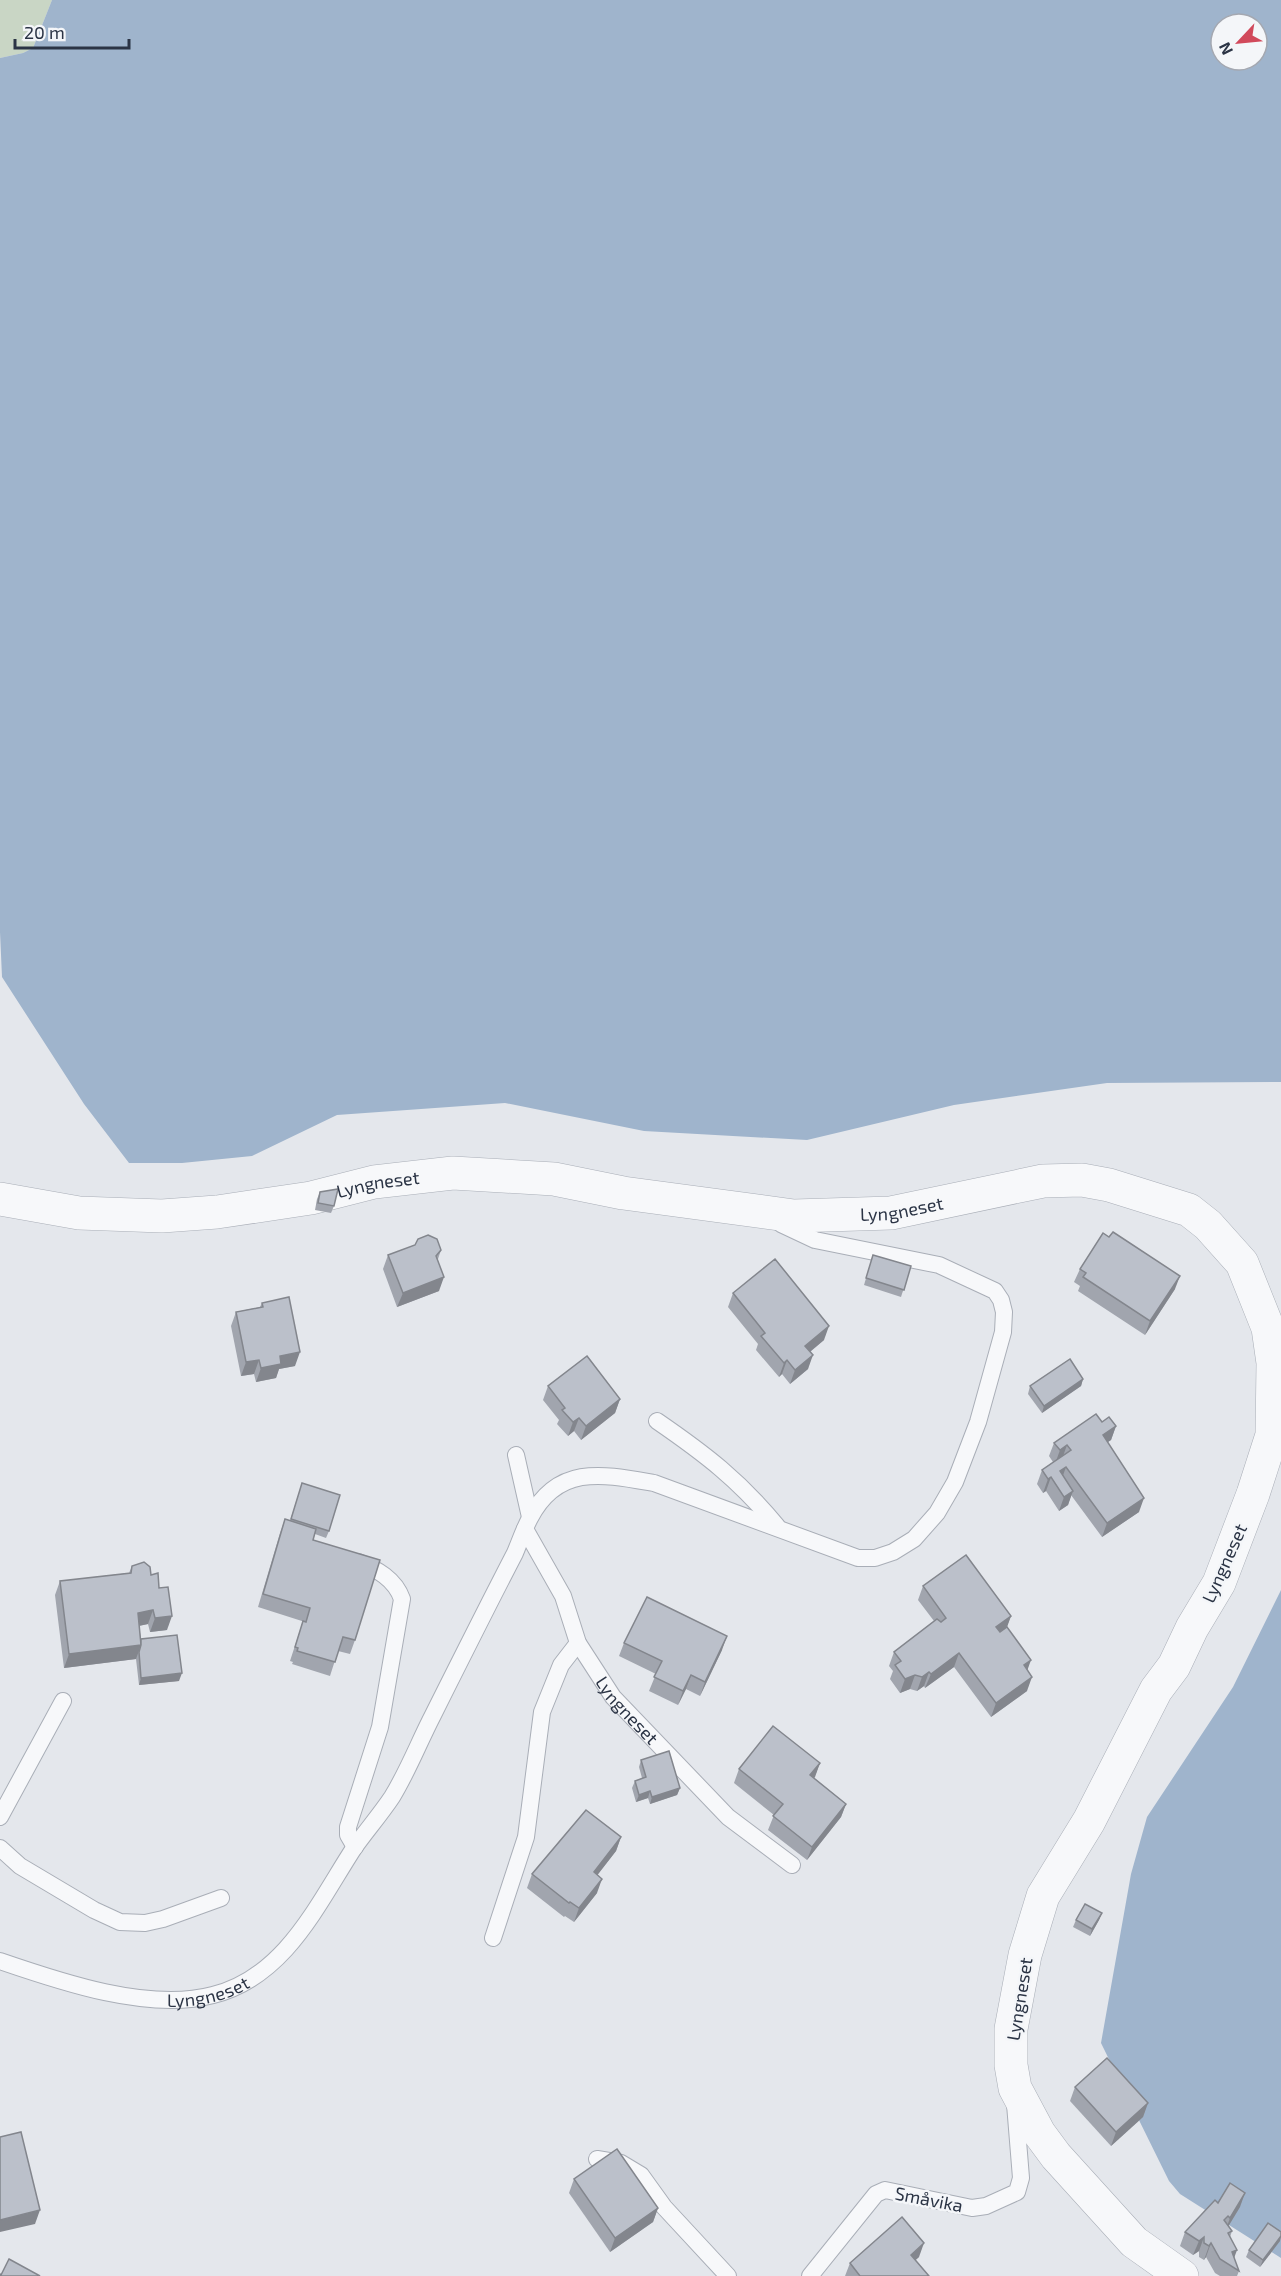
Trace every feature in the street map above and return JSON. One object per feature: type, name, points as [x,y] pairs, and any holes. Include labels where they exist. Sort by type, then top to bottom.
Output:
[{"type":"street","name":"Lyngneset","points":[[0,1199],[79,1213],[162,1216],[217,1212],[311,1197],[374,1182],[453,1173],[554,1179],[623,1192],[794,1216],[891,1213],[1043,1181],[1082,1180],[1108,1185],[1189,1210],[1208,1225],[1242,1263],[1268,1328],[1273,1363],[1272,1435],[1219,1583],[1192,1628],[1174,1665],[1156,1690],[1089,1821],[1043,1896],[1024,1955],[1011,2029],[1011,2065],[1016,2088],[1039,2133],[1056,2156],[1134,2242],[1182,2276]]},
{"type":"lane","name":"Lyngneset","points":[[0,1961],[44,1976],[116,1994],[165,1999],[190,1999],[214,1995],[238,1986],[260,1973],[279,1956],[309,1921],[355,1847],[392,1796],[528,1523],[547,1493],[561,1483],[579,1476],[618,1477],[654,1483],[858,1558],[875,1558],[893,1552],[914,1539],[937,1513],[955,1482],[978,1422],[1003,1332],[1002,1300],[995,1291],[939,1265],[815,1240],[757,1211]]},
{"type":"lane","points":[[657,1420],[729,1474],[758,1503],[777,1527]]},
{"type":"lane","name":"Lyngneset","points":[[516,1455],[528,1523],[563,1596],[578,1643],[613,1696],[728,1817],[792,1866]]},
{"type":"lane","points":[[345,1557],[373,1568],[387,1577],[398,1589],[402,1599],[380,1727],[348,1827],[348,1835],[355,1847]]},
{"type":"lane","points":[[493,1938],[526,1837],[542,1712],[561,1665],[578,1643]]},
{"type":"lane","points":[[0,1817],[63,1701]]},
{"type":"lane","points":[[0,1848],[20,1866],[94,1910],[120,1922],[145,1923],[163,1919],[220,1898]]},
{"type":"lane","name":"Småvika","points":[[810,2276],[876,2194],[885,2190],[972,2208],[986,2206],[1017,2192],[1021,2178],[1015,2115],[1016,2088]]},
{"type":"lane","points":[[597,2159],[621,2163],[641,2175],[664,2207],[728,2276]]},
{"type":"green space","points":[[0,0],[52,0],[33,48],[23,53],[0,58]]},
{"type":"water","points":[[52,0],[1281,0],[1281,1082],[1107,1083],[954,1105],[807,1140],[644,1131],[505,1103],[337,1115],[252,1156],[182,1163],[129,1163],[84,1104],[2,977],[0,932],[0,58],[23,53],[33,48]]},
{"type":"water","points":[[1281,1590],[1281,2258],[1180,2194],[1169,2181],[1101,2043],[1131,1874],[1147,1817],[1233,1687]]},
{"type":"building","points":[[338,1189],[334,1206],[318,1203],[320,1192]]},
{"type":"building","points":[[1113,1232],[1180,1276],[1150,1321],[1083,1277],[1086,1273],[1080,1269],[1103,1233],[1109,1237]]},
{"type":"building","points":[[428,1235],[437,1239],[441,1250],[436,1256],[444,1277],[403,1293],[388,1255],[415,1245],[418,1239]]},
{"type":"building","points":[[873,1255],[911,1266],[904,1290],[866,1278]]},
{"type":"building","points":[[775,1259],[829,1326],[805,1346],[813,1355],[795,1370],[787,1360],[784,1363],[761,1336],[765,1333],[733,1293]]},
{"type":"building","points":[[289,1297],[300,1352],[280,1356],[281,1364],[261,1368],[259,1360],[246,1362],[236,1312],[263,1307],[262,1303]]},
{"type":"building","points":[[587,1356],[620,1399],[586,1426],[579,1418],[573,1422],[562,1410],[565,1408],[548,1386]]},
{"type":"building","points":[[1070,1359],[1083,1379],[1044,1406],[1030,1386]]},
{"type":"building","points":[[1096,1414],[1102,1422],[1109,1417],[1116,1426],[1103,1435],[1144,1498],[1107,1523],[1066,1467],[1060,1471],[1073,1491],[1064,1497],[1051,1477],[1048,1479],[1042,1470],[1071,1450],[1067,1445],[1060,1450],[1054,1443]]},
{"type":"building","points":[[302,1483],[340,1495],[329,1531],[291,1519]]},
{"type":"building","points":[[285,1519],[316,1529],[313,1540],[380,1560],[355,1640],[343,1637],[335,1662],[297,1651],[298,1648],[295,1647],[303,1621],[306,1622],[310,1608],[263,1594]]},
{"type":"building","points":[[966,1555],[1011,1616],[996,1627],[1000,1632],[1007,1627],[1031,1660],[1024,1665],[1032,1677],[996,1703],[959,1653],[931,1674],[929,1672],[922,1677],[915,1675],[905,1679],[895,1665],[901,1661],[894,1652],[937,1619],[941,1622],[946,1618],[923,1586]]},
{"type":"building","points":[[144,1562],[150,1567],[151,1575],[158,1573],[159,1588],[168,1587],[172,1616],[155,1618],[153,1610],[138,1613],[141,1645],[69,1654],[60,1581],[131,1573],[132,1566]]},
{"type":"building","points":[[647,1597],[727,1636],[705,1682],[691,1675],[683,1691],[654,1677],[662,1661],[624,1643]]},
{"type":"building","points":[[177,1635],[182,1673],[141,1678],[139,1652],[141,1639]]},
{"type":"building","points":[[773,1726],[820,1763],[810,1775],[846,1804],[812,1847],[773,1816],[783,1804],[739,1769]]},
{"type":"building","points":[[669,1751],[680,1788],[652,1797],[650,1791],[639,1795],[635,1781],[646,1777],[641,1760]]},
{"type":"building","points":[[586,1810],[621,1837],[594,1872],[602,1879],[579,1908],[569,1903],[532,1874]]},
{"type":"building","points":[[1085,1904],[1102,1913],[1092,1929],[1076,1920]]},
{"type":"building","points":[[1107,2058],[1148,2103],[1116,2132],[1075,2087]]},
{"type":"building","points":[[21,2132],[40,2210],[0,2220],[0,2137]]},
{"type":"building","points":[[617,2149],[658,2208],[615,2238],[574,2179]]},
{"type":"building","points":[[1230,2183],[1245,2193],[1230,2218],[1228,2216],[1224,2220],[1232,2231],[1228,2233],[1237,2250],[1232,2252],[1239,2271],[1220,2259],[1211,2243],[1209,2246],[1204,2243],[1204,2237],[1199,2241],[1185,2232],[1215,2200],[1218,2203]]},
{"type":"building","points":[[902,2217],[924,2243],[911,2255],[929,2276],[860,2276],[850,2263]]},
{"type":"building","points":[[1268,2223],[1281,2232],[1281,2236],[1263,2260],[1249,2250]]},
{"type":"building","points":[[9,2259],[40,2276],[0,2276]]}]
